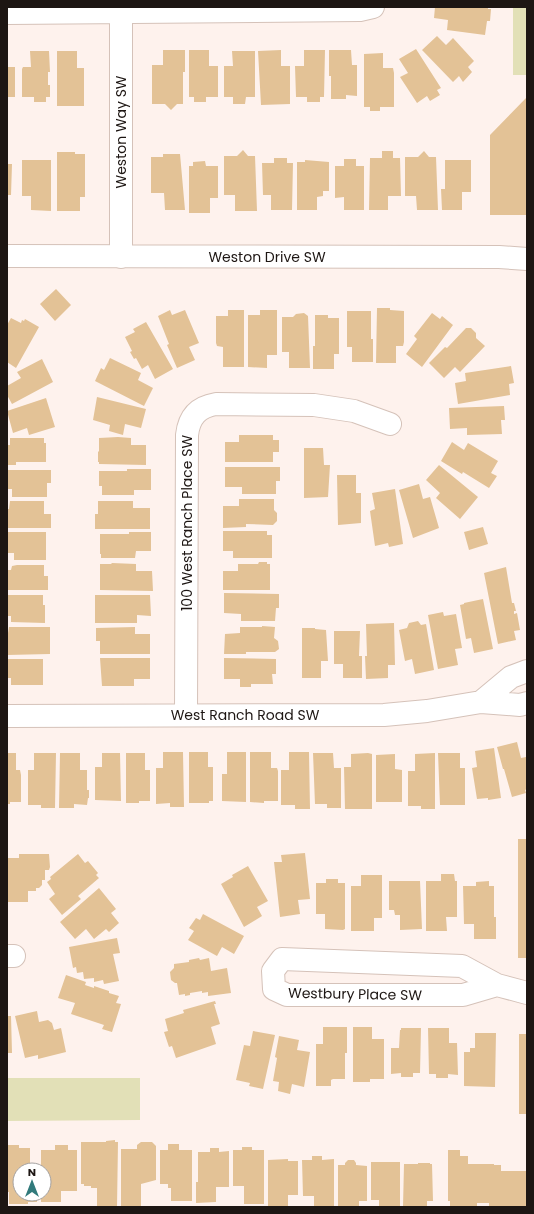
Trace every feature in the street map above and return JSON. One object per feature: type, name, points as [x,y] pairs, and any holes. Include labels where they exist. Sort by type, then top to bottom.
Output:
[{"type":"street","points":[[7,13],[121,10],[360,10],[373,7]]},
{"type":"street","name":"Weston Way SW","points":[[121,10],[121,257]]},
{"type":"street","name":"Weston Drive SW","points":[[7,256],[499,257],[527,259]]},
{"type":"street","name":"100 West Ranch Place SW","points":[[186,716],[187,435],[192,416],[202,408],[216,404],[314,404],[354,411],[390,424]]},
{"type":"street","points":[[481,702],[511,677],[527,671]]},
{"type":"street","name":"West Ranch Road SW","points":[[7,716],[384,715],[433,710],[481,702],[520,705],[527,703]]},
{"type":"street","name":"Westbury Place SW","points":[[496,985],[463,996],[287,994],[274,989],[273,971],[282,959],[462,966],[496,985],[527,993]]},
{"type":"shaded area","points":[[513,7],[527,7],[527,75],[513,75]]},
{"type":"shaded area","points":[[7,1078],[140,1078],[140,1120],[7,1121]]},
{"type":"building","points":[[435,7],[488,7],[488,9],[491,9],[490,21],[487,21],[485,35],[447,30],[448,20],[434,18]]},
{"type":"building","points":[[437,36],[446,45],[453,38],[474,61],[468,67],[472,72],[463,82],[459,76],[453,82],[422,50]]},
{"type":"building","points":[[416,49],[441,88],[437,90],[440,95],[430,101],[427,96],[417,103],[400,77],[408,73],[399,59]]},
{"type":"building","points":[[163,50],[185,50],[183,104],[177,104],[171,110],[165,104],[152,104],[152,65],[163,65]]},
{"type":"building","points":[[189,50],[209,50],[209,66],[218,66],[218,97],[206,97],[206,102],[194,102],[194,97],[189,97]]},
{"type":"building","points":[[281,50],[281,66],[290,66],[290,104],[261,105],[258,51]]},
{"type":"building","points":[[304,50],[325,50],[324,97],[320,97],[320,102],[307,102],[307,97],[296,97],[295,66],[304,66]]},
{"type":"building","points":[[329,50],[351,50],[352,65],[357,65],[357,96],[346,95],[346,99],[331,99]]},
{"type":"building","points":[[30,51],[49,51],[50,72],[48,72],[48,85],[50,85],[50,97],[46,97],[46,102],[34,102],[34,97],[22,97],[22,69],[23,67],[31,67]]},
{"type":"building","points":[[57,51],[77,51],[77,68],[84,68],[84,106],[57,106]]},
{"type":"building","points":[[232,51],[255,51],[255,97],[246,97],[245,104],[233,104],[233,97],[224,97],[224,66],[233,66]]},
{"type":"building","points":[[383,53],[383,68],[393,68],[394,107],[380,107],[380,111],[370,111],[370,107],[364,107],[364,54]]},
{"type":"building","points":[[7,67],[15,67],[15,97],[7,97]]},
{"type":"building","points":[[527,97],[527,215],[490,215],[490,135]]},
{"type":"building","points":[[243,150],[248,156],[255,156],[257,211],[235,211],[235,195],[224,195],[224,156],[237,156]]},
{"type":"building","points":[[382,151],[393,151],[393,158],[400,158],[401,196],[388,196],[388,210],[369,210],[370,158],[382,158]]},
{"type":"building","points":[[424,151],[429,157],[436,157],[438,210],[417,210],[416,196],[405,196],[405,157],[418,157]]},
{"type":"building","points":[[57,152],[75,152],[75,154],[85,154],[85,197],[80,197],[80,211],[57,211]]},
{"type":"building","points":[[163,154],[180,154],[185,210],[165,210],[164,193],[151,193],[151,157],[163,157]]},
{"type":"building","points":[[274,158],[287,158],[287,163],[293,163],[292,210],[271,210],[271,195],[263,195],[262,163],[274,163]]},
{"type":"building","points":[[344,159],[356,159],[356,166],[364,166],[364,210],[344,210],[344,197],[335,198],[335,166],[344,166]]},
{"type":"building","points":[[22,160],[51,160],[51,211],[31,210],[31,196],[22,196]]},
{"type":"building","points":[[305,160],[329,162],[329,191],[323,191],[323,196],[317,197],[317,210],[297,210],[297,162],[305,162]]},
{"type":"building","points":[[445,160],[471,160],[471,192],[462,192],[462,210],[442,210],[441,189],[445,189]]},
{"type":"building","points":[[205,161],[206,166],[218,166],[218,198],[210,198],[210,213],[189,213],[189,166],[193,166],[193,162]]},
{"type":"building","points":[[7,164],[12,164],[11,195],[7,195]]},
{"type":"building","points":[[56,289],[71,305],[55,321],[40,304]]},
{"type":"building","points":[[377,308],[390,308],[390,310],[404,311],[404,342],[403,346],[396,346],[396,363],[376,363]]},
{"type":"building","points":[[170,310],[172,315],[185,310],[199,343],[189,347],[195,360],[177,368],[167,345],[169,344],[158,316]]},
{"type":"building","points":[[228,310],[244,310],[244,367],[223,367],[223,347],[217,346],[216,343],[216,316],[228,316]]},
{"type":"building","points":[[260,310],[277,310],[277,355],[267,355],[267,368],[248,367],[248,315],[260,315]]},
{"type":"building","points":[[347,311],[371,311],[373,362],[352,362],[352,347],[347,347]]},
{"type":"building","points":[[304,313],[308,316],[310,368],[289,368],[289,352],[282,352],[282,317],[293,317],[296,314]]},
{"type":"building","points":[[432,313],[440,319],[442,316],[453,325],[422,367],[406,354],[417,339],[414,336]]},
{"type":"building","points":[[315,315],[328,315],[328,318],[339,318],[339,354],[334,354],[334,369],[313,369]]},
{"type":"building","points":[[11,318],[21,323],[22,320],[24,321],[25,319],[39,327],[16,368],[7,362],[7,325]]},
{"type":"building","points":[[146,322],[173,369],[155,379],[148,365],[142,369],[136,358],[134,359],[125,337],[135,332],[133,329]]},
{"type":"building","points":[[466,328],[471,328],[476,333],[476,338],[485,346],[460,372],[455,367],[444,378],[429,363],[445,347],[447,348]]},
{"type":"building","points":[[110,358],[141,373],[138,380],[153,388],[144,406],[95,381],[101,368],[104,370]]},
{"type":"building","points":[[42,359],[53,382],[12,404],[7,395],[7,386],[21,378],[17,372]]},
{"type":"building","points":[[511,366],[514,383],[509,384],[510,395],[458,404],[455,383],[466,381],[465,373]]},
{"type":"building","points":[[97,397],[146,409],[141,428],[125,424],[123,435],[109,431],[110,425],[93,420]]},
{"type":"building","points":[[46,398],[55,427],[29,435],[27,428],[13,433],[7,411]]},
{"type":"building","points":[[504,406],[505,420],[501,420],[502,434],[467,435],[467,428],[450,429],[449,408]]},
{"type":"building","points":[[239,435],[273,435],[273,440],[279,440],[279,452],[273,452],[273,462],[225,462],[225,442],[239,442]]},
{"type":"building","points":[[10,438],[44,438],[44,443],[46,443],[46,462],[16,462],[16,465],[7,465],[7,445],[10,445]]},
{"type":"building","points":[[99,438],[131,438],[131,445],[146,445],[146,465],[99,464]]},
{"type":"building","points":[[452,442],[464,450],[468,443],[498,461],[491,473],[497,476],[489,488],[441,461]]},
{"type":"building","points":[[304,448],[323,448],[324,465],[330,465],[328,497],[304,498]]},
{"type":"building","points":[[439,465],[478,497],[460,519],[436,498],[440,493],[426,480]]},
{"type":"building","points":[[225,467],[280,467],[280,481],[276,481],[276,494],[242,494],[242,487],[225,487]]},
{"type":"building","points":[[127,469],[151,469],[151,490],[134,490],[134,495],[102,495],[102,486],[99,486],[99,471],[127,471]]},
{"type":"building","points":[[7,470],[51,470],[51,483],[47,483],[47,497],[12,497],[12,489],[7,489]]},
{"type":"building","points":[[337,475],[356,475],[356,493],[361,493],[361,523],[338,525]]},
{"type":"building","points":[[419,484],[423,499],[430,497],[439,528],[413,538],[399,490]]},
{"type":"building","points":[[395,489],[403,544],[389,547],[388,543],[375,546],[370,511],[375,509],[372,493]]},
{"type":"building","points":[[239,499],[274,499],[274,510],[277,513],[277,521],[273,525],[246,524],[246,527],[223,528],[223,506],[239,506]]},
{"type":"building","points":[[10,501],[44,501],[44,514],[51,514],[51,528],[7,528],[7,509],[9,509]]},
{"type":"building","points":[[98,501],[133,501],[133,508],[150,508],[150,529],[95,529],[95,514],[98,514]]},
{"type":"building","points":[[483,527],[488,544],[469,550],[464,532]]},
{"type":"building","points":[[223,531],[267,531],[267,535],[272,535],[272,558],[233,558],[233,551],[223,551]]},
{"type":"building","points":[[7,532],[46,532],[46,560],[14,560],[14,553],[7,553]]},
{"type":"building","points":[[129,532],[151,532],[151,551],[136,551],[135,558],[101,558],[100,534],[129,534]]},
{"type":"building","points":[[259,562],[267,562],[267,564],[270,564],[270,590],[223,590],[223,571],[238,571],[238,564],[258,564]]},
{"type":"building","points":[[100,564],[136,564],[136,571],[152,571],[153,591],[100,590]]},
{"type":"building","points":[[44,565],[44,576],[48,576],[48,590],[7,590],[7,570],[11,570],[12,566]]},
{"type":"building","points":[[506,567],[512,603],[514,603],[516,611],[514,611],[514,614],[517,613],[520,630],[514,631],[516,640],[498,644],[484,573]]},
{"type":"building","points":[[224,593],[279,594],[279,608],[276,608],[275,621],[241,621],[241,614],[224,613]]},
{"type":"building","points":[[7,595],[43,595],[43,605],[45,605],[45,623],[11,622],[11,616],[7,616]]},
{"type":"building","points":[[95,595],[150,595],[151,616],[137,615],[137,623],[95,623]]},
{"type":"building","points":[[483,599],[493,649],[474,653],[471,638],[466,639],[460,605]]},
{"type":"building","points":[[443,612],[444,616],[456,614],[462,648],[455,649],[458,665],[438,669],[428,615]]},
{"type":"building","points":[[418,621],[421,625],[426,624],[434,670],[415,674],[412,659],[405,661],[399,630],[407,628],[409,623]]},
{"type":"building","points":[[394,623],[395,665],[388,665],[388,678],[366,679],[366,624]]},
{"type":"building","points":[[9,627],[50,627],[50,654],[7,655],[7,633]]},
{"type":"building","points":[[135,627],[135,634],[150,634],[150,654],[100,654],[100,641],[96,641],[96,628]]},
{"type":"building","points":[[240,627],[275,627],[274,638],[278,641],[279,649],[275,652],[224,654],[225,634],[240,633]]},
{"type":"building","points":[[302,628],[326,630],[328,661],[321,661],[321,678],[302,678]]},
{"type":"building","points":[[334,631],[360,631],[359,656],[362,656],[362,678],[343,678],[343,664],[334,664]]},
{"type":"building","points":[[100,658],[150,658],[150,679],[134,679],[134,686],[102,686]]},
{"type":"building","points":[[224,658],[276,659],[276,674],[272,674],[273,684],[251,684],[251,687],[240,687],[240,679],[224,679]]},
{"type":"building","points":[[7,659],[43,659],[43,685],[11,685],[11,678],[7,678]]},
{"type":"building","points":[[517,742],[521,758],[526,757],[527,760],[527,789],[525,790],[526,793],[512,797],[497,747]]},
{"type":"building","points":[[494,748],[501,798],[488,800],[488,798],[477,799],[472,768],[477,767],[475,751]]},
{"type":"building","points":[[163,752],[183,752],[184,807],[170,807],[170,803],[156,804],[156,768],[163,768]]},
{"type":"building","points":[[189,752],[208,752],[208,767],[213,767],[213,801],[209,801],[209,803],[189,803]]},
{"type":"building","points":[[227,752],[246,752],[246,802],[222,801],[222,774],[227,774]]},
{"type":"building","points":[[250,752],[271,752],[271,768],[277,768],[278,771],[278,801],[264,801],[264,803],[250,802]]},
{"type":"building","points":[[289,752],[309,752],[310,809],[295,809],[295,805],[281,805],[281,770],[289,770]]},
{"type":"building","points":[[7,753],[16,753],[16,770],[20,770],[21,775],[21,802],[10,802],[10,804],[7,804]]},
{"type":"building","points":[[34,753],[56,753],[55,808],[41,808],[41,805],[28,805],[28,770],[34,770]]},
{"type":"building","points":[[60,753],[80,753],[80,770],[87,770],[87,790],[89,790],[89,798],[87,805],[74,804],[74,808],[59,808]]},
{"type":"building","points":[[102,753],[120,753],[121,801],[95,800],[95,767],[102,767]]},
{"type":"building","points":[[126,753],[145,753],[145,770],[150,770],[150,801],[126,803]]},
{"type":"building","points":[[313,753],[333,753],[334,768],[341,768],[341,808],[327,808],[327,804],[315,804]]},
{"type":"building","points":[[435,753],[435,809],[421,809],[421,806],[408,806],[408,771],[415,771],[415,754]]},
{"type":"building","points":[[438,753],[460,753],[460,768],[465,768],[465,805],[440,805]]},
{"type":"building","points":[[351,754],[372,754],[372,809],[345,809],[344,767],[351,767]]},
{"type":"building","points":[[395,754],[395,769],[402,770],[402,802],[376,802],[376,755]]},
{"type":"building","points":[[518,839],[527,839],[527,958],[518,958]]},
{"type":"building","points":[[305,853],[310,899],[298,900],[300,914],[280,917],[274,862],[282,862],[281,855]]},
{"type":"building","points":[[19,854],[49,854],[50,867],[49,870],[45,870],[45,880],[42,880],[42,885],[39,888],[36,888],[36,891],[28,891],[28,902],[7,902],[7,858],[19,858]]},
{"type":"building","points":[[78,854],[85,863],[88,861],[98,873],[96,875],[99,878],[78,896],[81,899],[62,915],[49,899],[55,894],[47,882],[51,879],[50,877]]},
{"type":"building","points":[[248,866],[268,901],[257,907],[262,916],[244,927],[221,884],[233,877],[232,875]]},
{"type":"building","points":[[441,874],[454,874],[455,881],[457,881],[457,917],[446,917],[447,931],[426,931],[426,881],[441,881]]},
{"type":"building","points":[[361,875],[382,875],[382,918],[374,918],[374,931],[351,931],[351,886],[361,886]]},
{"type":"building","points":[[326,879],[338,879],[338,883],[345,883],[345,929],[343,930],[325,929],[325,914],[316,914],[316,883],[326,883]]},
{"type":"building","points":[[389,881],[420,881],[422,929],[400,930],[400,915],[395,915],[394,910],[389,910]]},
{"type":"building","points":[[489,881],[489,886],[494,886],[496,939],[474,939],[474,924],[464,924],[463,886],[476,886],[476,882]]},
{"type":"building","points":[[99,888],[116,909],[111,913],[119,923],[109,932],[106,929],[94,939],[86,929],[75,939],[60,922]]},
{"type":"building","points":[[203,914],[244,936],[234,954],[222,947],[217,956],[188,940],[194,931],[189,928],[196,918],[200,920]]},
{"type":"building","points":[[117,938],[120,953],[113,954],[119,981],[104,984],[103,980],[94,982],[94,978],[84,979],[83,972],[77,973],[76,967],[73,968],[69,947]]},
{"type":"building","points":[[199,958],[200,960],[209,958],[211,971],[227,968],[231,993],[208,996],[208,992],[202,993],[202,991],[190,993],[190,995],[185,996],[185,994],[179,995],[177,983],[171,980],[170,972],[174,968],[174,964],[189,962],[189,960]]},
{"type":"building","points":[[66,975],[86,982],[85,985],[94,988],[94,986],[119,996],[116,1003],[121,1004],[112,1032],[102,1029],[104,1025],[71,1014],[75,1003],[58,998]]},
{"type":"building","points":[[215,1001],[216,1004],[214,1004],[220,1024],[211,1027],[216,1044],[176,1058],[172,1046],[169,1047],[164,1032],[168,1031],[165,1019],[184,1013],[183,1010]]},
{"type":"building","points":[[37,1011],[39,1022],[48,1020],[52,1023],[54,1030],[61,1028],[66,1052],[38,1059],[38,1055],[25,1058],[15,1016]]},
{"type":"building","points":[[7,1016],[11,1016],[12,1053],[7,1053]]},
{"type":"building","points":[[323,1027],[347,1027],[345,1079],[331,1080],[331,1086],[316,1086],[316,1044],[323,1044]]},
{"type":"building","points":[[353,1027],[372,1027],[372,1039],[384,1039],[384,1079],[370,1079],[370,1082],[353,1082]]},
{"type":"building","points":[[401,1028],[421,1028],[420,1073],[413,1073],[413,1077],[401,1077],[401,1073],[391,1074],[391,1048],[399,1048]]},
{"type":"building","points":[[428,1028],[449,1028],[449,1043],[457,1043],[458,1075],[448,1074],[448,1078],[436,1078],[436,1074],[429,1074]]},
{"type":"building","points":[[253,1031],[275,1035],[263,1089],[249,1086],[250,1083],[236,1080],[244,1045],[250,1046]]},
{"type":"building","points":[[475,1033],[496,1033],[495,1087],[464,1086],[464,1052],[470,1052],[470,1048],[475,1048]]},
{"type":"building","points":[[519,1034],[527,1034],[527,1114],[519,1114]]},
{"type":"building","points":[[279,1036],[299,1040],[297,1050],[310,1052],[304,1087],[292,1084],[290,1094],[278,1091],[279,1082],[273,1081]]},
{"type":"building","points":[[115,1140],[115,1142],[118,1142],[117,1207],[97,1207],[97,1188],[91,1188],[91,1186],[84,1186],[84,1184],[81,1184],[81,1142],[106,1142]]},
{"type":"building","points":[[141,1142],[152,1142],[156,1146],[156,1180],[141,1184],[141,1207],[121,1207],[121,1149],[137,1149],[137,1145]]},
{"type":"building","points":[[168,1144],[179,1144],[179,1150],[192,1150],[192,1201],[171,1201],[171,1188],[168,1188],[168,1184],[160,1184],[160,1150],[168,1150]]},
{"type":"building","points":[[7,1145],[19,1145],[19,1148],[30,1148],[30,1162],[12,1162],[12,1202],[28,1202],[28,1204],[9,1204],[9,1192],[7,1192]]},
{"type":"building","points":[[55,1145],[68,1145],[68,1150],[77,1150],[77,1191],[61,1191],[61,1202],[52,1202],[52,1162],[41,1162],[41,1150],[55,1150]]},
{"type":"building","points":[[242,1147],[252,1147],[252,1150],[264,1150],[264,1204],[244,1204],[244,1186],[233,1186],[233,1150],[242,1150]]},
{"type":"building","points":[[210,1148],[219,1148],[219,1152],[229,1151],[229,1187],[216,1187],[216,1202],[196,1203],[198,1152],[210,1152]]},
{"type":"building","points":[[448,1150],[460,1150],[460,1156],[468,1156],[468,1164],[501,1165],[501,1171],[527,1171],[527,1207],[489,1207],[489,1203],[477,1203],[477,1207],[450,1207],[450,1201],[448,1201]]},
{"type":"building","points":[[312,1156],[322,1156],[322,1160],[334,1159],[334,1207],[314,1207],[314,1196],[303,1196],[302,1160],[312,1160]]},
{"type":"building","points":[[288,1159],[288,1161],[298,1161],[298,1195],[288,1195],[288,1207],[268,1207],[268,1160]]},
{"type":"building","points":[[348,1160],[354,1160],[356,1165],[367,1166],[367,1201],[359,1201],[359,1207],[338,1207],[338,1165],[345,1165]]},
{"type":"building","points":[[371,1162],[400,1162],[400,1207],[379,1207],[379,1200],[371,1200]]},
{"type":"building","points":[[404,1164],[432,1164],[433,1201],[427,1201],[427,1207],[403,1207]]}]
